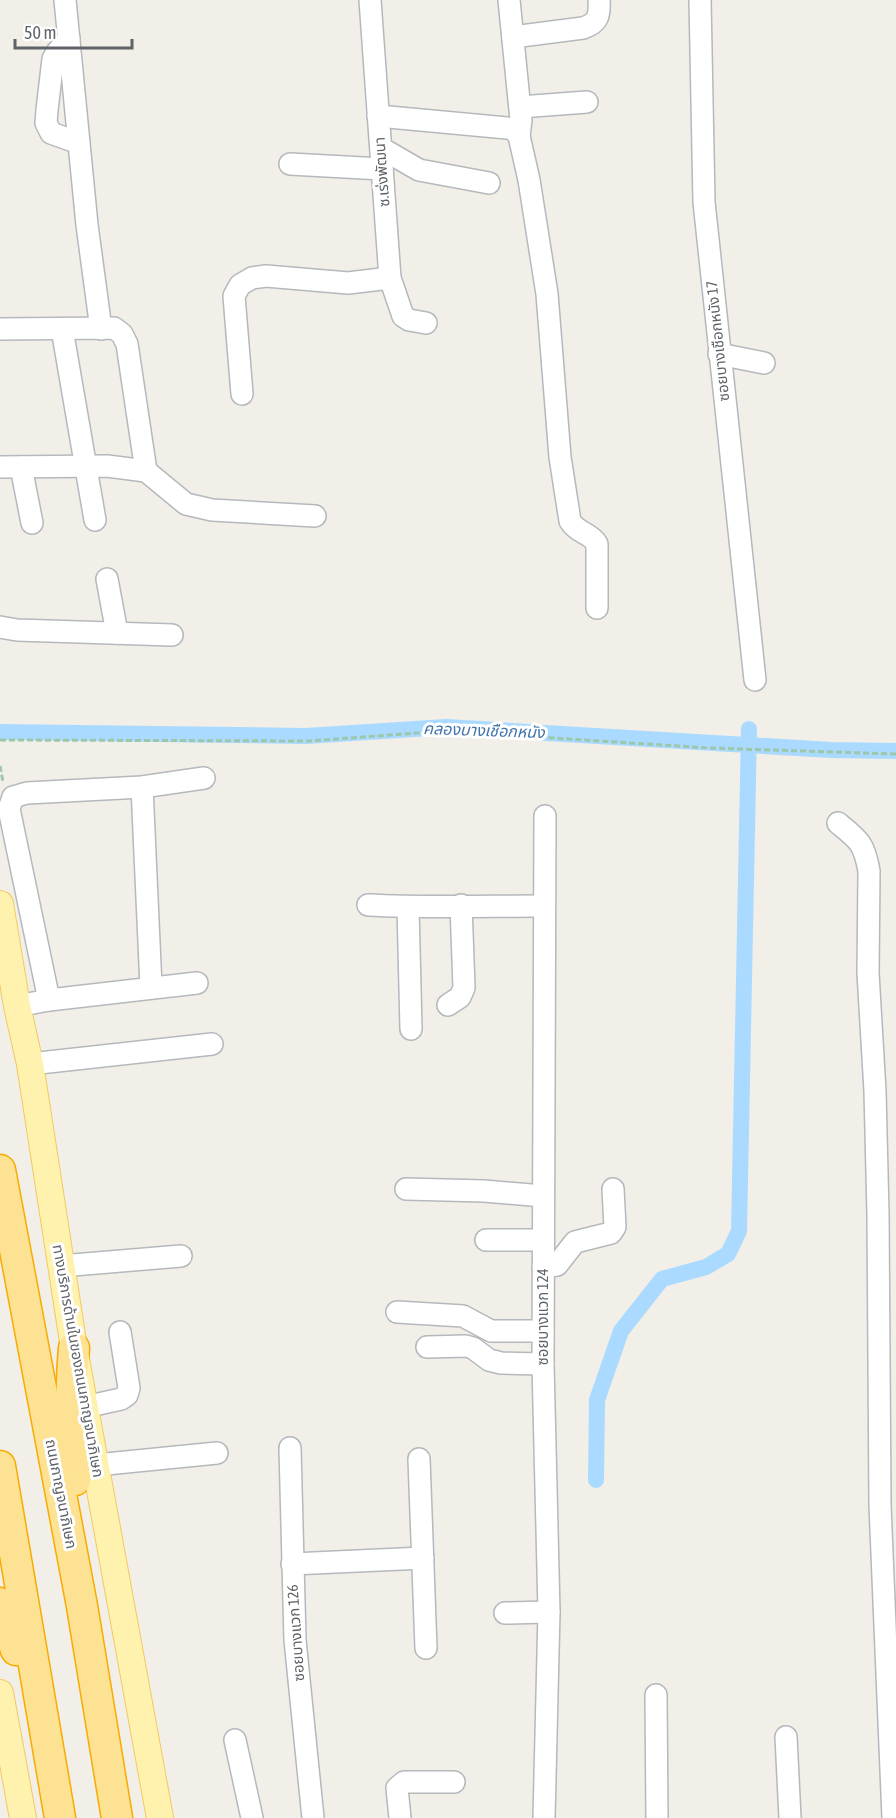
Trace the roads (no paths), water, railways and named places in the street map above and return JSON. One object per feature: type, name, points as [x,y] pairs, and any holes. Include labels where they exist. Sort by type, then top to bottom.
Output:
[{"type":"highway","name":"ถนนกาญจนาภิเษก","points":[[0,1170],[82,1606],[117,1818]]},
{"type":"highway","points":[[74,1348],[70,1387],[71,1432],[84,1571],[82,1606]]},
{"type":"highway","points":[[0,1466],[60,1818]]},
{"type":"highway","points":[[0,1603],[44,1732]]},
{"type":"main road","name":"ทางบริการด้านในของถนนกาญจนาภิเษก","points":[[0,904],[17,1006],[30,1064],[74,1348],[160,1818]]},
{"type":"main road","points":[[0,1693],[4,1744],[23,1818]]},
{"type":"street","points":[[65,0],[87,225],[101,329]]},
{"type":"street","name":"ซ.เร่งพัฒนา","points":[[370,0],[390,278],[403,316],[426,323]]},
{"type":"street","points":[[509,0],[520,106],[519,136],[529,180],[547,294],[560,457],[570,521],[575,529],[594,538],[597,544],[597,608]]},
{"type":"street","points":[[513,37],[583,28],[593,24],[600,8],[599,0]]},
{"type":"street","name":"ซอยบางเชือกหนัง 17","points":[[700,0],[704,202],[755,680]]},
{"type":"street","points":[[69,39],[53,59],[46,123],[51,133],[79,143]]},
{"type":"street","points":[[520,106],[587,102]]},
{"type":"street","points":[[378,116],[507,128],[513,129],[519,136]]},
{"type":"street","points":[[290,164],[381,159],[419,170],[489,183]]},
{"type":"street","points":[[242,394],[234,296],[240,285],[252,278],[266,276],[348,283],[390,278]]},
{"type":"street","points":[[0,329],[114,328],[122,334],[127,344],[147,471]]},
{"type":"street","points":[[62,329],[95,520]]},
{"type":"street","points":[[719,354],[764,363]]},
{"type":"street","points":[[0,467],[107,466],[147,471],[186,504],[212,510],[315,516]]},
{"type":"street","points":[[21,467],[32,523]]},
{"type":"street","points":[[107,579],[117,633]]},
{"type":"street","points":[[0,627],[17,630],[172,635]]},
{"type":"street","points":[[49,1000],[9,809],[13,797],[27,793],[142,786],[204,778]]},
{"type":"street","points":[[142,786],[151,987]]},
{"type":"street","name":"ซอยบางแวก 124","points":[[544,1818],[549,1612],[543,1364],[545,816]]},
{"type":"street","points":[[838,823],[860,840],[866,855],[868,871],[868,973],[875,1091],[890,1579],[893,1818]]},
{"type":"street","points":[[368,905],[544,906]]},
{"type":"street","points":[[448,1005],[460,998],[464,988],[461,905]]},
{"type":"street","points":[[408,907],[411,1029]]},
{"type":"street","points":[[17,1006],[49,1000],[197,983]]},
{"type":"street","points":[[30,1064],[212,1044]]},
{"type":"street","points":[[406,1189],[484,1191],[543,1196]]},
{"type":"street","points":[[543,1267],[557,1265],[574,1242],[611,1233],[615,1227],[613,1189]]},
{"type":"street","points":[[486,1239],[543,1240]]},
{"type":"street","points":[[62,1266],[181,1256]]},
{"type":"street","points":[[397,1312],[463,1316],[491,1331],[543,1331]]},
{"type":"street","points":[[85,1407],[121,1400],[128,1395],[129,1388],[120,1332]]},
{"type":"street","points":[[427,1347],[466,1346],[473,1348],[489,1360],[501,1363],[543,1364]]},
{"type":"street","name":"ซอยบางแวก 126","points":[[290,1448],[295,1640],[313,1818]]},
{"type":"street","points":[[96,1465],[217,1453]]},
{"type":"street","points":[[419,1459],[426,1648]]},
{"type":"street","points":[[292,1564],[423,1558]]},
{"type":"street","points":[[505,1613],[549,1612]]},
{"type":"street","points":[[656,1695],[657,1818]]},
{"type":"street","points":[[786,1737],[790,1818]]},
{"type":"street","points":[[235,1740],[252,1818]]},
{"type":"street","points":[[400,1818],[397,1788],[404,1782],[454,1782]]},
{"type":"waterway","name":"คลองบางเชือกหนัง","points":[[0,732],[306,736],[446,727],[831,750],[896,751]]},
{"type":"waterway","points":[[596,1480],[597,1400],[621,1331],[662,1279],[706,1267],[728,1254],[739,1231],[749,729]]}]
